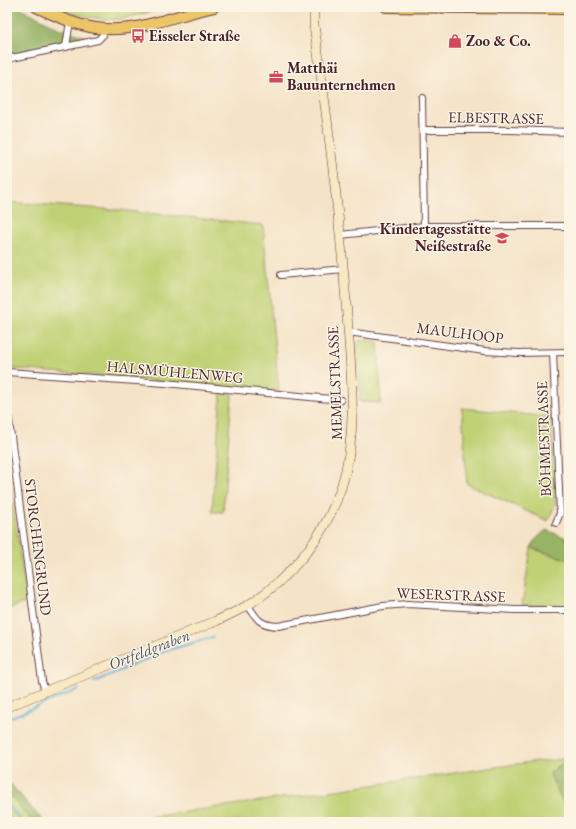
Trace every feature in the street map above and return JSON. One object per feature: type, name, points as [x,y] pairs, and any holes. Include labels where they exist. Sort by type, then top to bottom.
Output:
[{"type":"main road","points":[[36,7],[70,21],[90,27],[105,29],[123,29],[142,26],[186,13],[214,7]]},
{"type":"main road","points":[[386,7],[569,9]]},
{"type":"street","name":"MEMELSTRASSE","points":[[7,707],[216,621],[248,605],[275,585],[289,572],[307,551],[324,526],[341,489],[349,453],[352,422],[348,332],[340,235],[314,24],[314,7]]},
{"type":"street","points":[[66,47],[70,21]]},
{"type":"street","points":[[7,60],[98,40],[103,35],[105,29]]},
{"type":"street","points":[[422,98],[424,226]]},
{"type":"street","name":"ELBESTRASSE","points":[[423,130],[569,132]]},
{"type":"street","points":[[340,235],[424,226],[569,226]]},
{"type":"street","points":[[281,275],[343,269]]},
{"type":"street","name":"MAULHOOP","points":[[348,332],[485,351],[569,352]]},
{"type":"street","name":"BÖHMESTRASSE","points":[[553,353],[560,513],[556,523]]},
{"type":"street","name":"HALSMÜHLENWEG","points":[[7,372],[165,384],[341,400]]},
{"type":"street","name":"STORCHENGRUND","points":[[7,405],[42,681],[45,691]]},
{"type":"street","name":"WESERSTRASSE","points":[[248,605],[257,620],[267,625],[278,626],[383,606],[408,604],[515,610],[569,610]]},
{"type":"green space","points":[[19,7],[58,28],[90,38],[7,57],[7,8]]},
{"type":"green space","points":[[53,7],[168,7],[123,19],[106,20],[71,13]]},
{"type":"green space","points":[[7,202],[118,210],[263,225],[279,392],[7,368]]},
{"type":"green space","points":[[360,340],[378,342],[381,403],[360,402],[357,343]]},
{"type":"green space","points":[[221,393],[232,394],[223,512],[212,512]]},
{"type":"green space","points":[[462,408],[551,417],[556,502],[548,521],[467,484]]},
{"type":"green space","points":[[7,464],[27,602],[7,610]]},
{"type":"green space","points":[[546,530],[569,539],[569,560],[531,548],[534,541]]},
{"type":"green space","points":[[531,548],[569,560],[569,606],[522,605]]},
{"type":"green space","points":[[569,758],[569,822],[115,822],[538,761]]},
{"type":"green space","points":[[569,758],[569,815],[549,773]]},
{"type":"green space","points":[[7,780],[44,822],[33,822],[7,792]]},
{"type":"green space","points":[[7,789],[33,822],[7,822]]},
{"type":"waterway","name":"Ortfeldgraben","points":[[94,682],[165,651],[213,637]]},
{"type":"waterway","name":"Ortfeldgraben","points":[[7,719],[79,689]]},
{"type":"waterway","name":"Ortfeldgraben","points":[[7,804],[22,822]]},
{"type":"place","name":"Eisseler Straße","points":[[138,36]]},
{"type":"place","name":"Zoo & Co.","points":[[455,41]]},
{"type":"place","name":"Matthäi Bauunternehmen","points":[[276,77]]},
{"type":"place","name":"Kindertagesstätte Neißestraße","points":[[502,238]]}]
